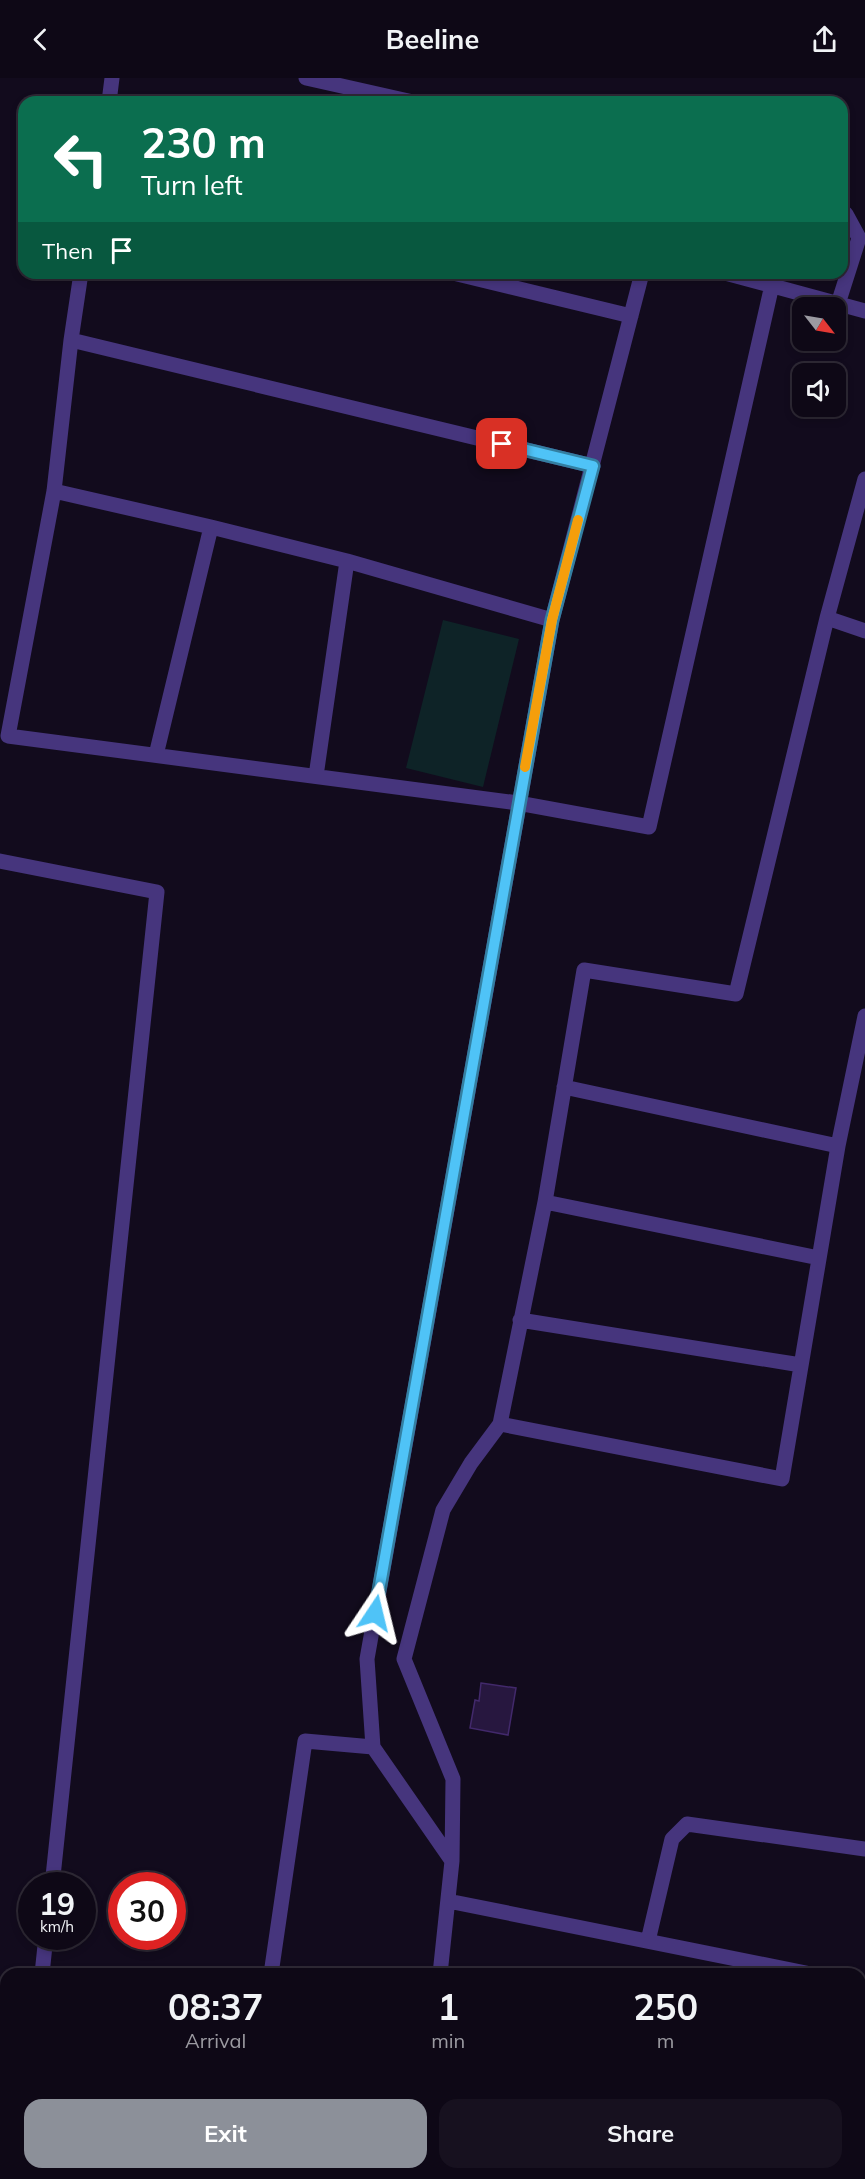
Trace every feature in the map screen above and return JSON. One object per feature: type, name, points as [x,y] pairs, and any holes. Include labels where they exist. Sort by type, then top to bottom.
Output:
[{"type":"street","points":[[110,96],[112,78]]},
{"type":"street","points":[[306,78],[386,96]]},
{"type":"street","points":[[848,217],[859,238],[848,273]]},
{"type":"street","points":[[80,279],[54,491],[8,736],[518,803],[649,827],[772,285]]},
{"type":"street","points":[[478,279],[632,316]]},
{"type":"street","points":[[452,1860],[373,1747],[367,1659],[552,620],[641,279]]},
{"type":"street","points":[[748,279],[814,297]]},
{"type":"street","points":[[840,297],[846,279]]},
{"type":"street","points":[[846,306],[865,311]]},
{"type":"street","points":[[71,340],[593,466]]},
{"type":"street","points":[[441,1968],[452,1860],[453,1779],[404,1659],[442,1510],[471,1463],[500,1424],[545,1202],[584,970],[736,993],[827,618],[860,521],[865,478]]},
{"type":"street","points":[[54,491],[211,526],[347,561],[552,620]]},
{"type":"street","points":[[156,755],[211,526]]},
{"type":"street","points":[[316,776],[347,561]]},
{"type":"street","points":[[827,618],[865,631]]},
{"type":"street","points":[[0,861],[157,892],[53,1872]]},
{"type":"street","points":[[500,1424],[782,1479],[837,1146],[865,1016]]},
{"type":"street","points":[[564,1088],[837,1146]]},
{"type":"street","points":[[545,1202],[819,1258]]},
{"type":"street","points":[[520,1320],[801,1365]]},
{"type":"street","points":[[272,1968],[305,1741],[373,1747]]},
{"type":"street","points":[[648,1941],[672,1839],[687,1824],[865,1849]]},
{"type":"street","points":[[448,1901],[781,1968]]},
{"type":"street","points":[[43,1968],[45,1950]]},
{"type":"green space","points":[[443,620],[519,639],[483,787],[406,768]]},
{"type":"building","points":[[481,1683],[516,1688],[508,1735],[470,1728],[475,1700],[479,1701]]},
{"type":"slow traffic","points":[[525,767],[552,620],[578,520]]},
{"type":"route","points":[[375,1613],[552,620],[593,466],[502,444]]}]
